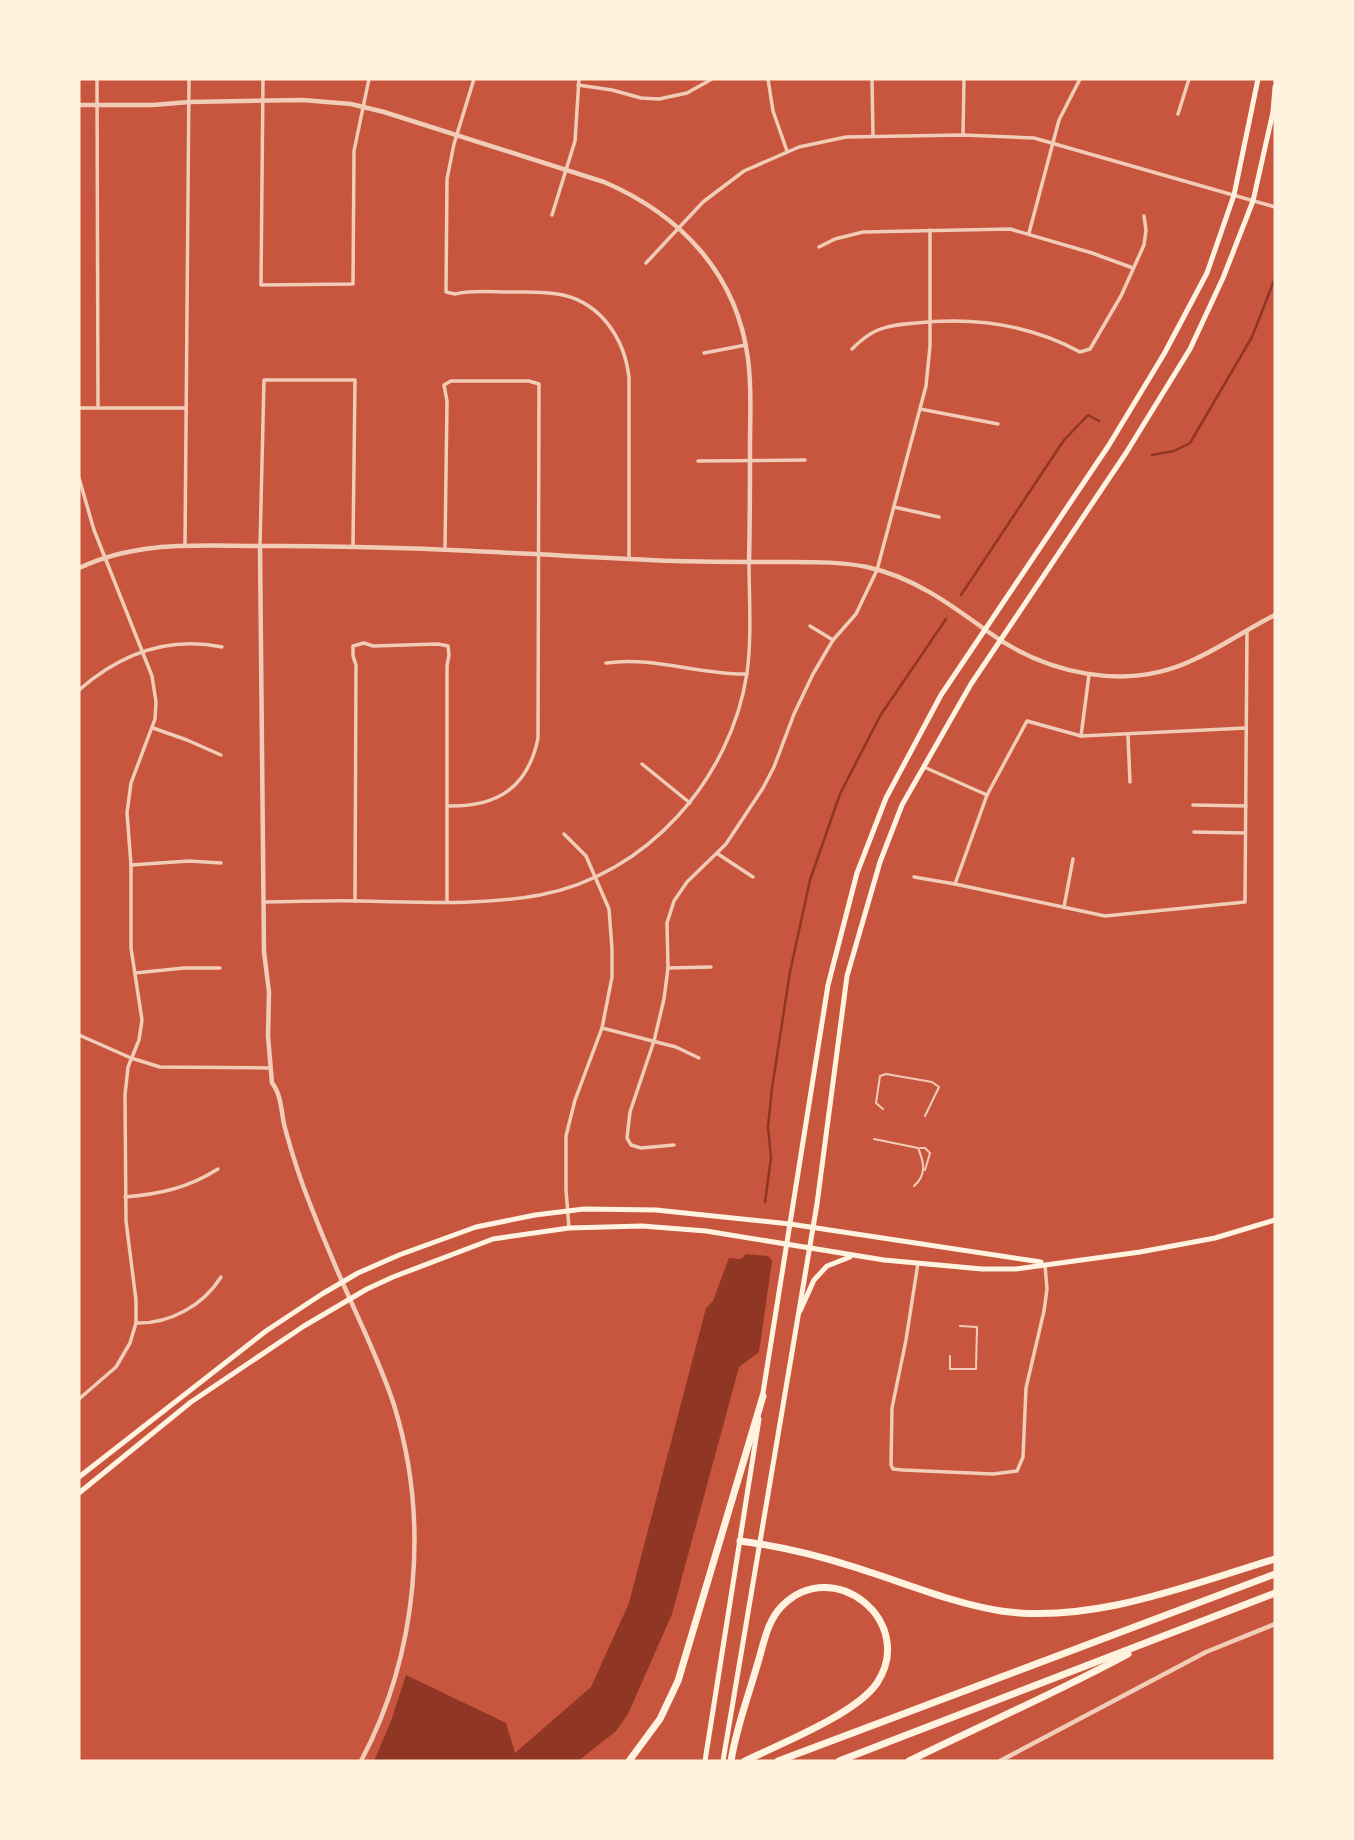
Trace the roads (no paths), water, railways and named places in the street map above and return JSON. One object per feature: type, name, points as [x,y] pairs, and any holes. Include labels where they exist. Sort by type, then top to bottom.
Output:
[{"type":"highway","points":[[629,1761],[660,1719],[678,1681],[763,1396]]},
{"type":"highway","points":[[740,1541],[854,1566],[966,1603],[1029,1613],[1074,1611],[1120,1603],[1275,1559]]},
{"type":"highway","points":[[778,1761],[1275,1574]]},
{"type":"highway","points":[[731,1761],[731,1733],[772,1620],[786,1602],[805,1591],[832,1588],[857,1596],[876,1614],[885,1630],[887,1650],[884,1670],[868,1694],[840,1713],[745,1761]]},
{"type":"highway","points":[[839,1761],[1275,1593]]},
{"type":"highway","points":[[909,1761],[1068,1686],[1154,1640]]},
{"type":"main road","points":[[705,1761],[828,985],[857,873],[886,798],[941,695],[1109,445],[1164,354],[1207,273],[1234,195],[1258,79]]},
{"type":"main road","points":[[723,1761],[731,1733],[758,1544],[813,1227],[847,976],[880,862],[902,805],[971,684],[1133,441],[1190,349],[1223,278],[1253,201],[1270,124],[1275,87]]},
{"type":"main road","points":[[79,1477],[267,1331],[342,1282],[399,1255],[476,1227],[568,1211],[656,1210],[813,1227],[1045,1263]]},
{"type":"main road","points":[[79,1493],[191,1402],[223,1383],[281,1341],[350,1299],[393,1277],[493,1239],[569,1228],[674,1227],[853,1256],[1016,1269],[1140,1252],[1215,1238],[1275,1220]]},
{"type":"main road","points":[[797,1317],[814,1280],[827,1266],[853,1256]]},
{"type":"street","points":[[97,79],[98,408]]},
{"type":"street","points":[[185,545],[189,79]]},
{"type":"street","points":[[263,79],[261,285],[354,284],[354,161],[369,79]]},
{"type":"street","points":[[474,79],[450,158],[446,189],[446,292],[541,292],[573,298],[589,306],[605,320],[622,346],[629,378],[629,559]]},
{"type":"street","points":[[552,215],[577,132],[579,79]]},
{"type":"street","points":[[578,85],[640,98],[659,99],[687,93],[712,79]]},
{"type":"street","points":[[768,79],[773,111],[787,151]]},
{"type":"street","points":[[873,79],[873,136]]},
{"type":"street","points":[[963,135],[964,79]]},
{"type":"street","points":[[1029,233],[1059,120],[1080,79]]},
{"type":"street","points":[[1178,114],[1189,79]]},
{"type":"street","points":[[79,105],[332,102],[363,107],[567,170],[627,192],[659,211],[696,244],[722,283],[739,320],[746,345],[750,378],[747,674],[740,704],[724,748],[690,803],[649,844],[613,867],[542,894],[498,900],[447,902],[265,902]]},
{"type":"street","points":[[646,262],[703,202],[756,165],[787,151],[824,141],[873,136],[1016,136],[1275,207]]},
{"type":"street","points":[[852,349],[870,334],[887,326],[930,321],[967,321],[1010,326],[1045,335],[1080,352],[1086,351],[1090,349],[1118,302],[1133,268],[1146,237],[1144,216]]},
{"type":"street","points":[[819,247],[835,239],[863,232],[1010,229],[1133,268]]},
{"type":"street","points":[[674,1145],[641,1148],[631,1145],[627,1138],[630,1112],[654,1041],[664,999],[668,968],[667,923],[674,901],[687,882],[718,854],[763,788],[802,696],[833,640],[856,614],[877,570],[926,386],[930,346],[930,230]]},
{"type":"street","points":[[705,353],[746,345]]},
{"type":"street","points":[[353,545],[355,380],[264,380],[260,546],[264,952],[269,992],[270,1068],[301,1182],[373,1350],[397,1417],[409,1478],[414,1539],[410,1600],[399,1662],[382,1715],[361,1761]]},
{"type":"street","points":[[445,549],[447,401],[443,385],[452,382],[529,381],[539,384],[538,738],[533,757],[519,781],[497,798],[474,806],[448,806]]},
{"type":"street","points":[[79,408],[185,408]]},
{"type":"street","points":[[920,408],[999,424]]},
{"type":"street","points":[[698,461],[806,460]]},
{"type":"street","points":[[79,478],[94,530],[156,693],[153,728],[128,793],[127,813],[131,865],[131,948],[142,1020],[139,1040],[128,1067],[125,1095],[125,1197],[135,1323],[130,1343],[116,1367],[79,1399]]},
{"type":"street","points":[[894,507],[939,517]]},
{"type":"street","points":[[79,568],[104,556],[145,547],[185,545],[353,545],[629,559],[832,562],[877,570],[914,584],[969,616],[1001,641],[1059,668],[1089,675],[1122,677],[1191,662],[1275,615]]},
{"type":"street","points":[[810,626],[833,640]]},
{"type":"street","points":[[914,877],[1105,916],[1245,902],[1247,630]]},
{"type":"street","points":[[79,690],[104,669],[142,651],[185,643],[222,647]]},
{"type":"street","points":[[355,901],[356,665],[353,646],[364,643],[373,646],[447,646],[447,902]]},
{"type":"street","points":[[606,663],[624,660],[666,663],[747,674]]},
{"type":"street","points":[[1081,736],[1089,675]]},
{"type":"street","points":[[955,884],[987,795],[1027,721],[1081,736],[1246,728]]},
{"type":"street","points":[[153,728],[221,755]]},
{"type":"street","points":[[1128,735],[1130,782]]},
{"type":"street","points":[[642,764],[690,803]]},
{"type":"street","points":[[924,767],[987,795]]},
{"type":"street","points":[[1193,805],[1246,806]]},
{"type":"street","points":[[1194,832],[1245,833]]},
{"type":"street","points":[[564,834],[586,856],[609,909],[612,977],[602,1028],[575,1100],[569,1124],[566,1151],[569,1228]]},
{"type":"street","points":[[718,854],[753,877]]},
{"type":"street","points":[[1064,907],[1073,859]]},
{"type":"street","points":[[131,865],[189,861],[221,863]]},
{"type":"street","points":[[668,968],[711,967]]},
{"type":"street","points":[[135,972],[220,968]]},
{"type":"street","points":[[602,1028],[676,1047],[699,1058]]},
{"type":"street","points":[[79,1035],[150,1065],[178,1068],[270,1068]]},
{"type":"street","points":[[125,1197],[160,1194],[177,1189],[218,1169]]},
{"type":"street","points":[[918,1263],[892,1408],[891,1465],[893,1469],[904,1470],[1011,1474],[1017,1471],[1023,1457],[1026,1388],[1047,1289],[1045,1263]]},
{"type":"street","points":[[135,1323],[158,1323],[182,1313],[208,1293],[221,1277]]},
{"type":"street","points":[[1000,1761],[1206,1652],[1275,1624]]},
{"type":"lane","points":[[883,1109],[876,1103],[880,1076],[886,1074],[932,1082],[939,1087],[925,1116]]},
{"type":"lane","points":[[874,1139],[925,1148],[930,1153],[921,1180],[914,1186]]},
{"type":"lane","points":[[918,1148],[924,1171]]},
{"type":"lane","points":[[950,1356],[950,1369],[976,1369],[977,1327],[960,1326]]},
{"type":"waterway","points":[[1152,455],[1174,451],[1190,443],[1252,337],[1275,278]]},
{"type":"waterway","points":[[961,595],[1064,440],[1088,415],[1099,421]]},
{"type":"waterway","points":[[765,1202],[771,1158],[768,1127],[772,1088],[790,972],[810,880],[840,794],[880,716],[946,619]]}]
